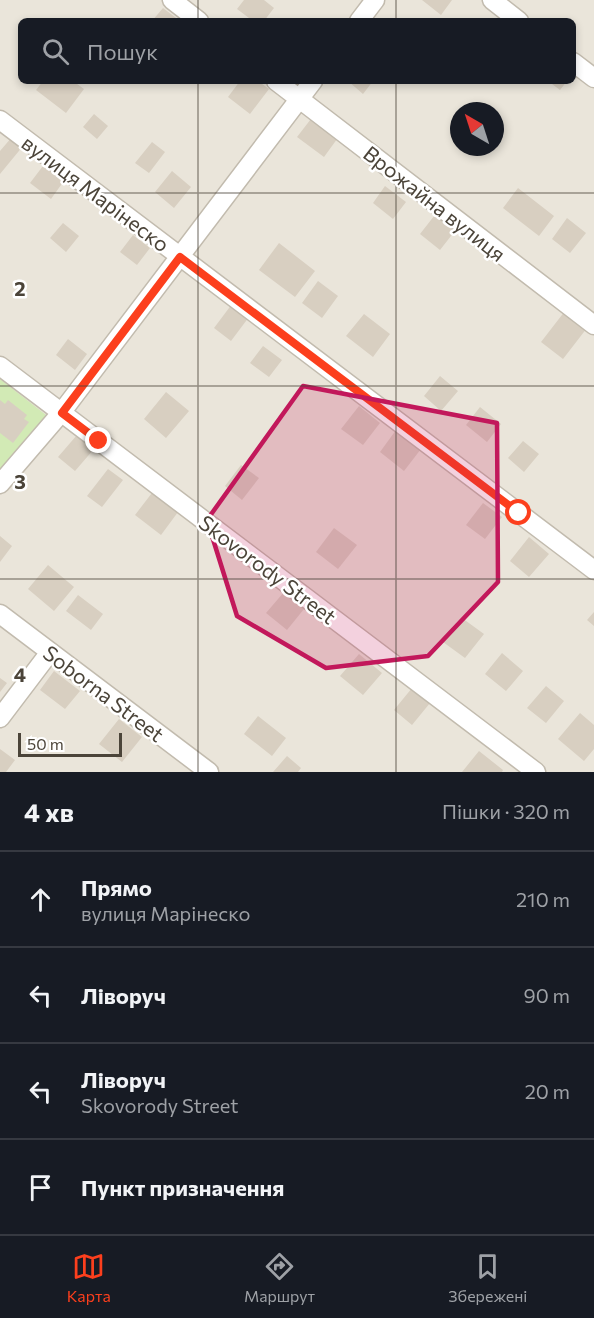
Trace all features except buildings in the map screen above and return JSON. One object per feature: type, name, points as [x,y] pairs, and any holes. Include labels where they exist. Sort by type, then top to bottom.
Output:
[{"type":"street","points":[[172,0],[195,18]]},
{"type":"street","points":[[361,18],[375,0]]},
{"type":"street","points":[[492,0],[515,18]]},
{"type":"street","points":[[576,64],[594,78]]},
{"type":"street","name":"Врожайна вулиця","points":[[280,84],[594,325]]},
{"type":"street","points":[[0,484],[62,413],[311,84]]},
{"type":"street","name":"вулиця Марінеско","points":[[0,120],[594,570]]},
{"type":"street","name":"Skovorody Street","points":[[0,366],[536,772]]},
{"type":"street","name":"Soborna Street","points":[[0,614],[209,772]]},
{"type":"street","points":[[0,718],[50,652]]},
{"type":"highlighted area","points":[[303,386],[497,423],[498,582],[428,656],[326,668],[237,616],[207,520]]},
{"type":"shaded area","points":[[0,0],[594,0],[594,772],[0,772]]},
{"type":"green space","points":[[0,379],[46,415],[0,474]]},
{"type":"route","points":[[99,441],[62,413],[180,257],[519,513]]}]
